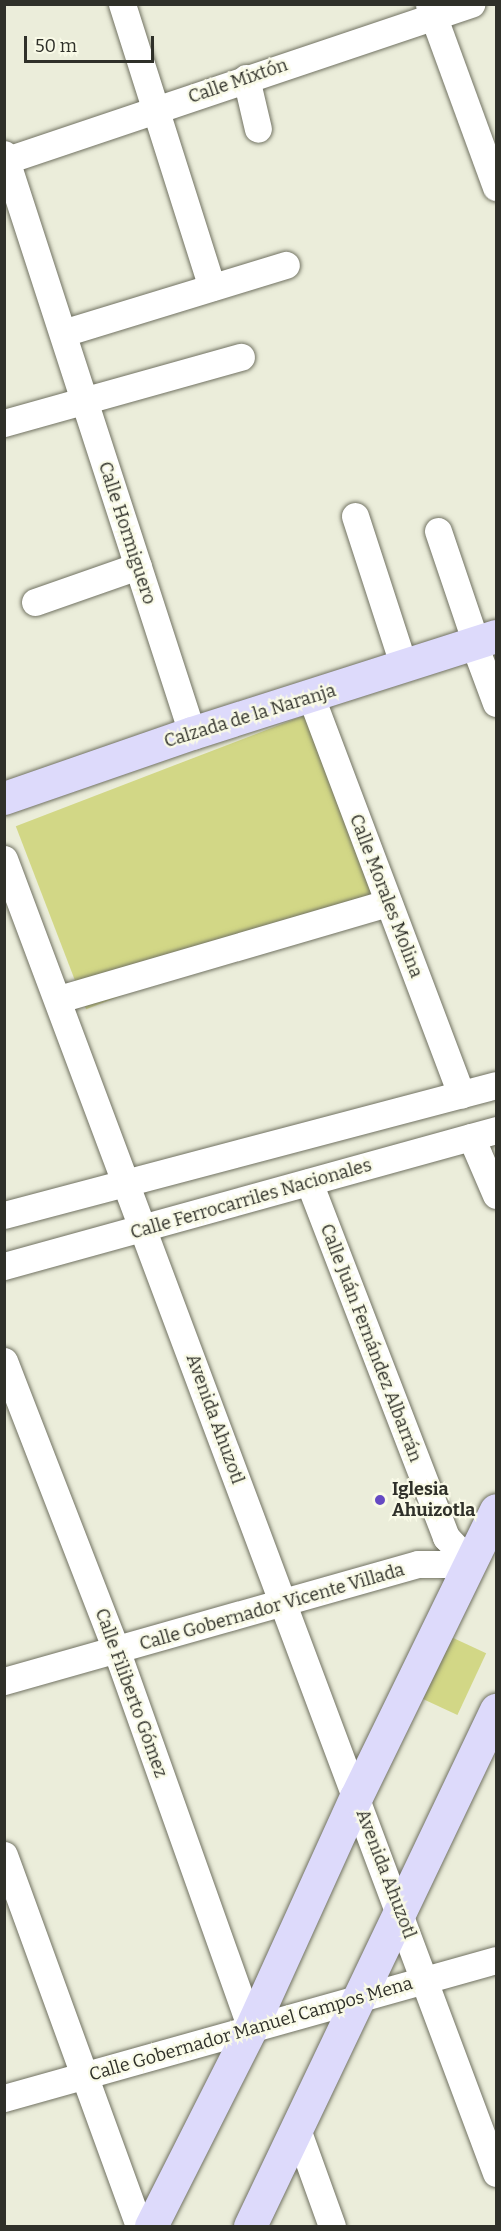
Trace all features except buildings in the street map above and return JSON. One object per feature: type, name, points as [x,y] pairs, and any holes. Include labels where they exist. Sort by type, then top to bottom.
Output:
[{"type":"main road","name":"Calzada de la Naranja","points":[[4,798],[192,733],[482,641]]},
{"type":"main road","points":[[151,2226],[251,2028],[357,1797],[496,1510]]},
{"type":"main road","points":[[250,2226],[357,1996],[496,1710]]},
{"type":"street","points":[[122,4],[212,287]]},
{"type":"street","name":"Calle Mixtón","points":[[6,157],[154,110],[431,10],[471,4]]},
{"type":"street","points":[[431,10],[496,187]]},
{"type":"street","points":[[246,78],[258,129]]},
{"type":"street","name":"Calle Hormiguero","points":[[6,157],[192,733]]},
{"type":"street","points":[[63,333],[286,265]]},
{"type":"street","points":[[4,423],[241,357]]},
{"type":"street","points":[[355,516],[404,667]]},
{"type":"street","points":[[438,531],[482,641],[496,703]]},
{"type":"street","points":[[35,602],[138,566]]},
{"type":"street","name":"Calle Morales Molina","points":[[311,697],[461,1095]]},
{"type":"street","name":"Avenida Ahuzotl","points":[[4,859],[59,999],[426,1979],[496,2173]]},
{"type":"street","points":[[59,999],[388,903]]},
{"type":"street","points":[[4,1215],[496,1085]]},
{"type":"street","points":[[484,1134],[496,1195]]},
{"type":"street","name":"Calle Ferrocarriles Nacionales","points":[[4,1266],[484,1134]]},
{"type":"street","name":"Calle Juán Fernández Albarrán","points":[[309,1182],[446,1537],[471,1564]]},
{"type":"street","name":"Calle Filiberto Gómez","points":[[4,1361],[117,1652],[251,2028]]},
{"type":"street","name":"Calle Gobernador Vicente Villada","points":[[4,1681],[117,1652],[418,1564],[471,1564]]},
{"type":"street","points":[[4,1855],[139,2226]]},
{"type":"street","name":"Calle Gobernador Manuel Campos Mena","points":[[4,2098],[357,1996],[496,1960]]},
{"type":"street","points":[[297,2129],[332,2226]]},
{"type":"green space","points":[[308,714],[378,897],[86,1009],[16,826]]},
{"type":"green space","points":[[449,1636],[486,1653],[457,1715],[420,1698]]},
{"type":"place","name":"Iglesia Ahuizotla","points":[[380,1500]]}]
